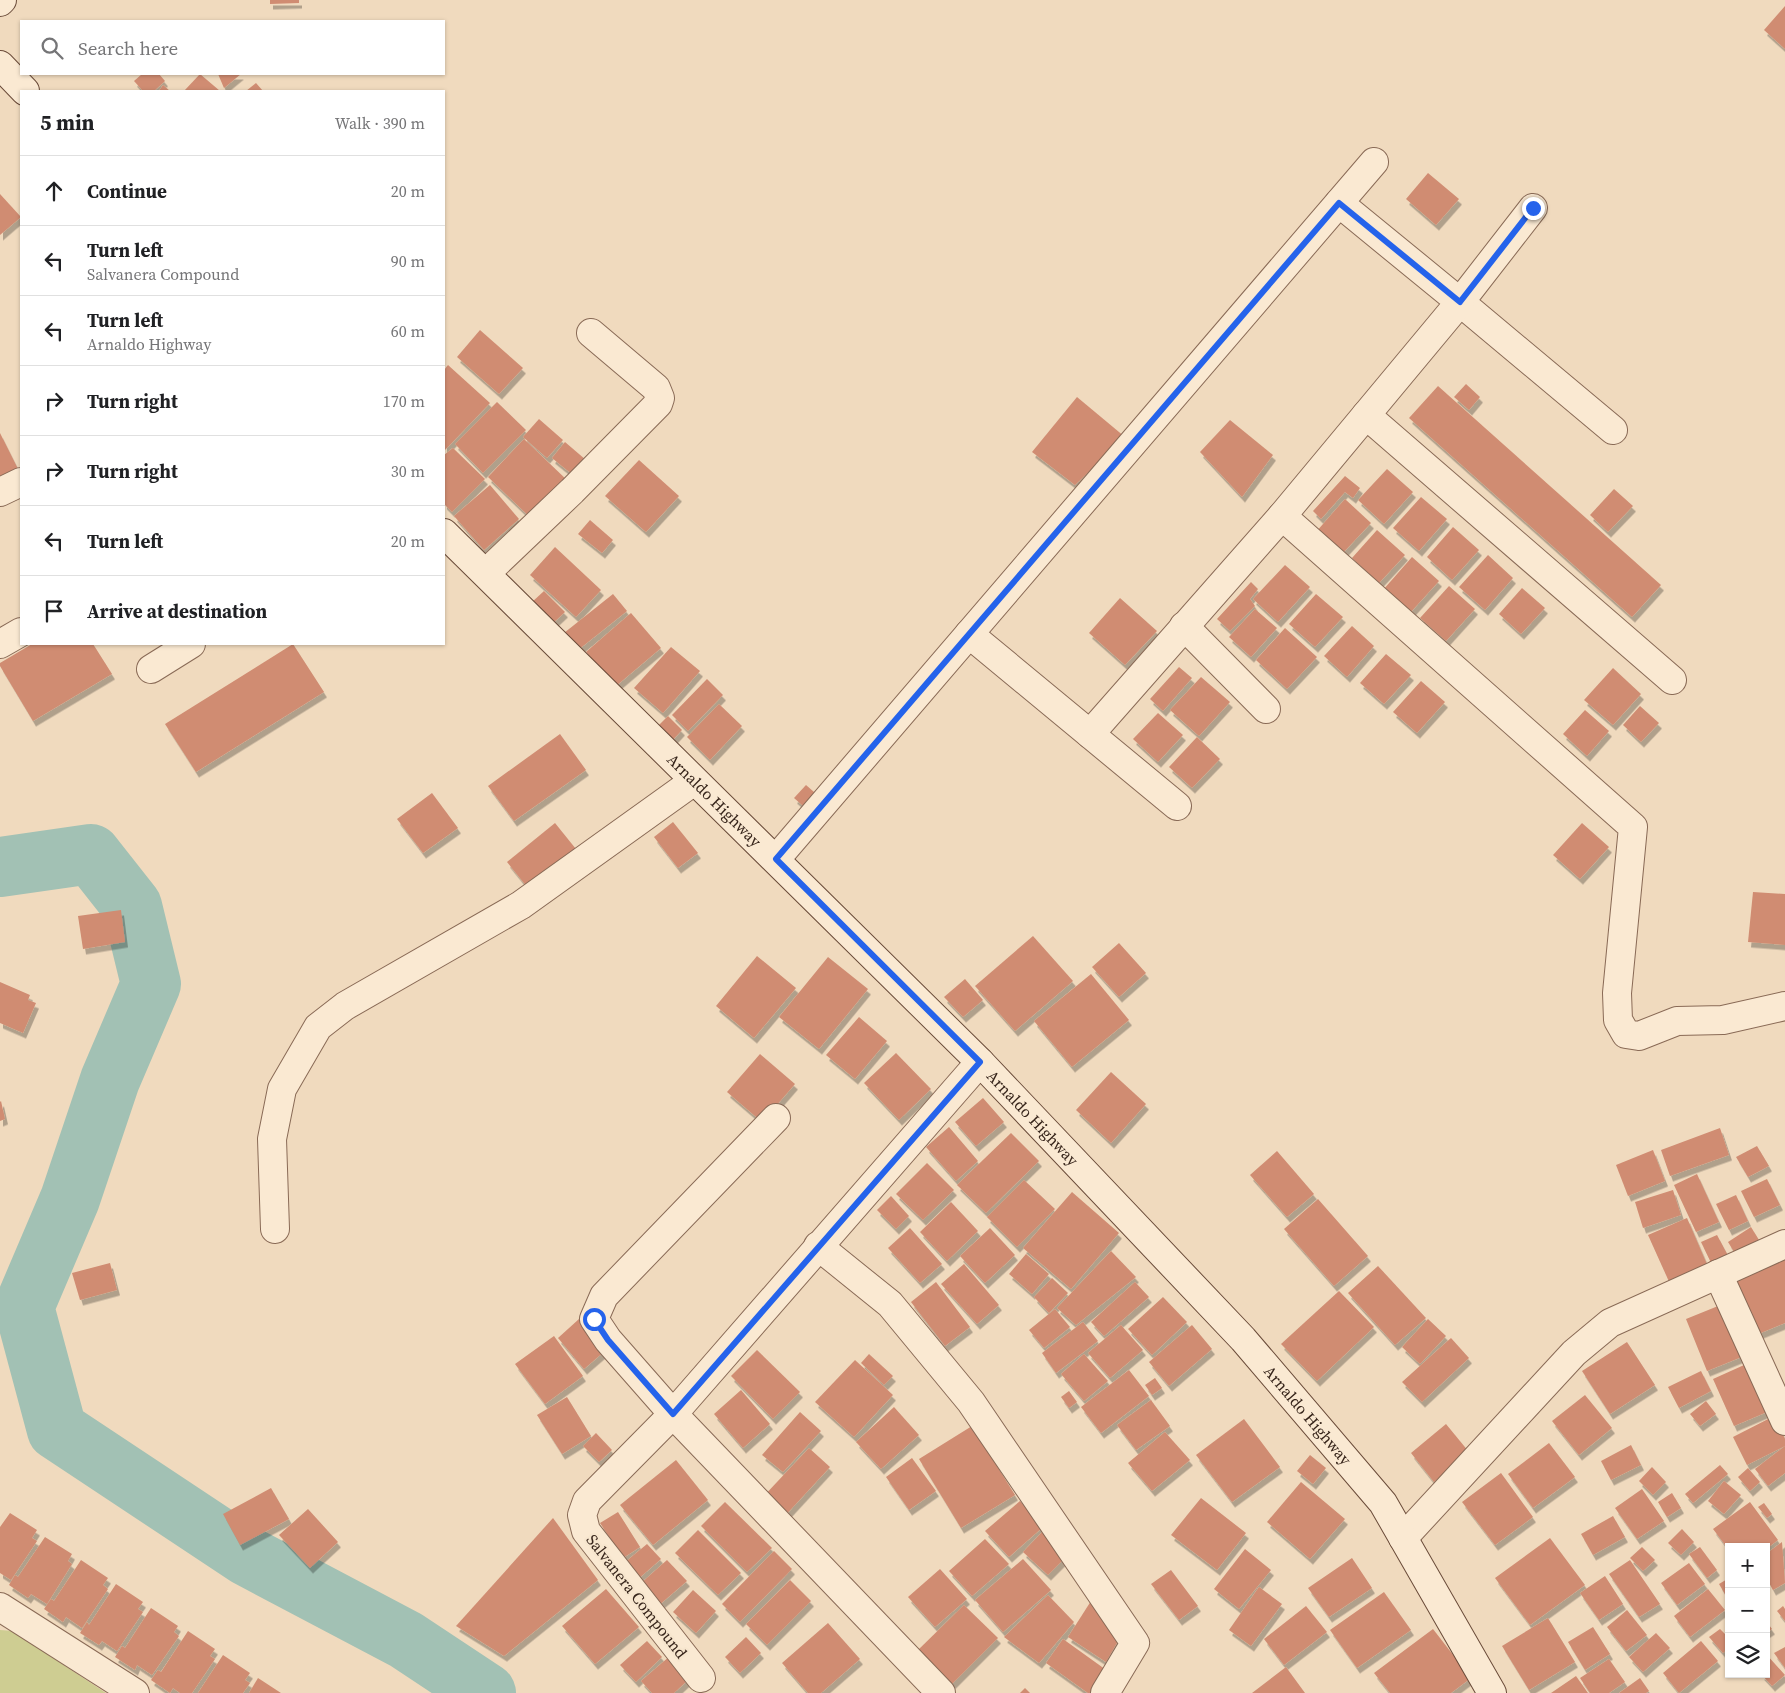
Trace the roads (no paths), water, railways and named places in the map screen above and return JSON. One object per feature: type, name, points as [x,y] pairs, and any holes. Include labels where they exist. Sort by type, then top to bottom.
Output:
[{"type":"street","points":[[0,64],[24,90]]},
{"type":"street","points":[[776,859],[1374,162]]},
{"type":"street","points":[[1339,203],[1613,430]]},
{"type":"street","points":[[1090,734],[1282,516],[1460,302],[1533,208]]},
{"type":"street","points":[[486,573],[572,491],[658,404],[660,398],[656,388],[590,334]]},
{"type":"street","points":[[1366,415],[1672,680]]},
{"type":"street","points":[[0,492],[20,482]]},
{"type":"street","points":[[1282,516],[1633,827],[1617,993],[1618,1020],[1626,1034],[1639,1036],[1678,1021],[1723,1020],[1785,1006]]},
{"type":"street","name":"Arnaldo Highway","points":[[445,534],[980,1062],[1243,1339],[1382,1503],[1492,1693]]},
{"type":"street","points":[[1184,626],[1266,709]]},
{"type":"street","points":[[0,644],[20,633]]},
{"type":"street","points":[[969,634],[1177,806]]},
{"type":"street","points":[[151,669],[189,645]]},
{"type":"street","points":[[275,1229],[272,1139],[282,1089],[318,1027],[345,1006],[521,905],[694,781]]},
{"type":"street","name":"Salvanera Compound","points":[[701,1678],[586,1531],[582,1516],[587,1500],[673,1414],[980,1062]]},
{"type":"street","points":[[776,1118],[604,1296],[594,1319],[608,1340],[673,1414],[941,1693]]},
{"type":"street","points":[[1403,1538],[1574,1353],[1610,1323],[1785,1244]]},
{"type":"street","points":[[818,1246],[890,1304],[971,1402],[1134,1643],[1105,1693]]},
{"type":"street","points":[[1718,1274],[1785,1421]]},
{"type":"street","points":[[0,1606],[136,1693]]},
{"type":"waterway","points":[[0,867],[91,854],[132,906],[151,984],[110,1080],[70,1199],[24,1307],[57,1430],[247,1556],[406,1640],[486,1693]]}]
